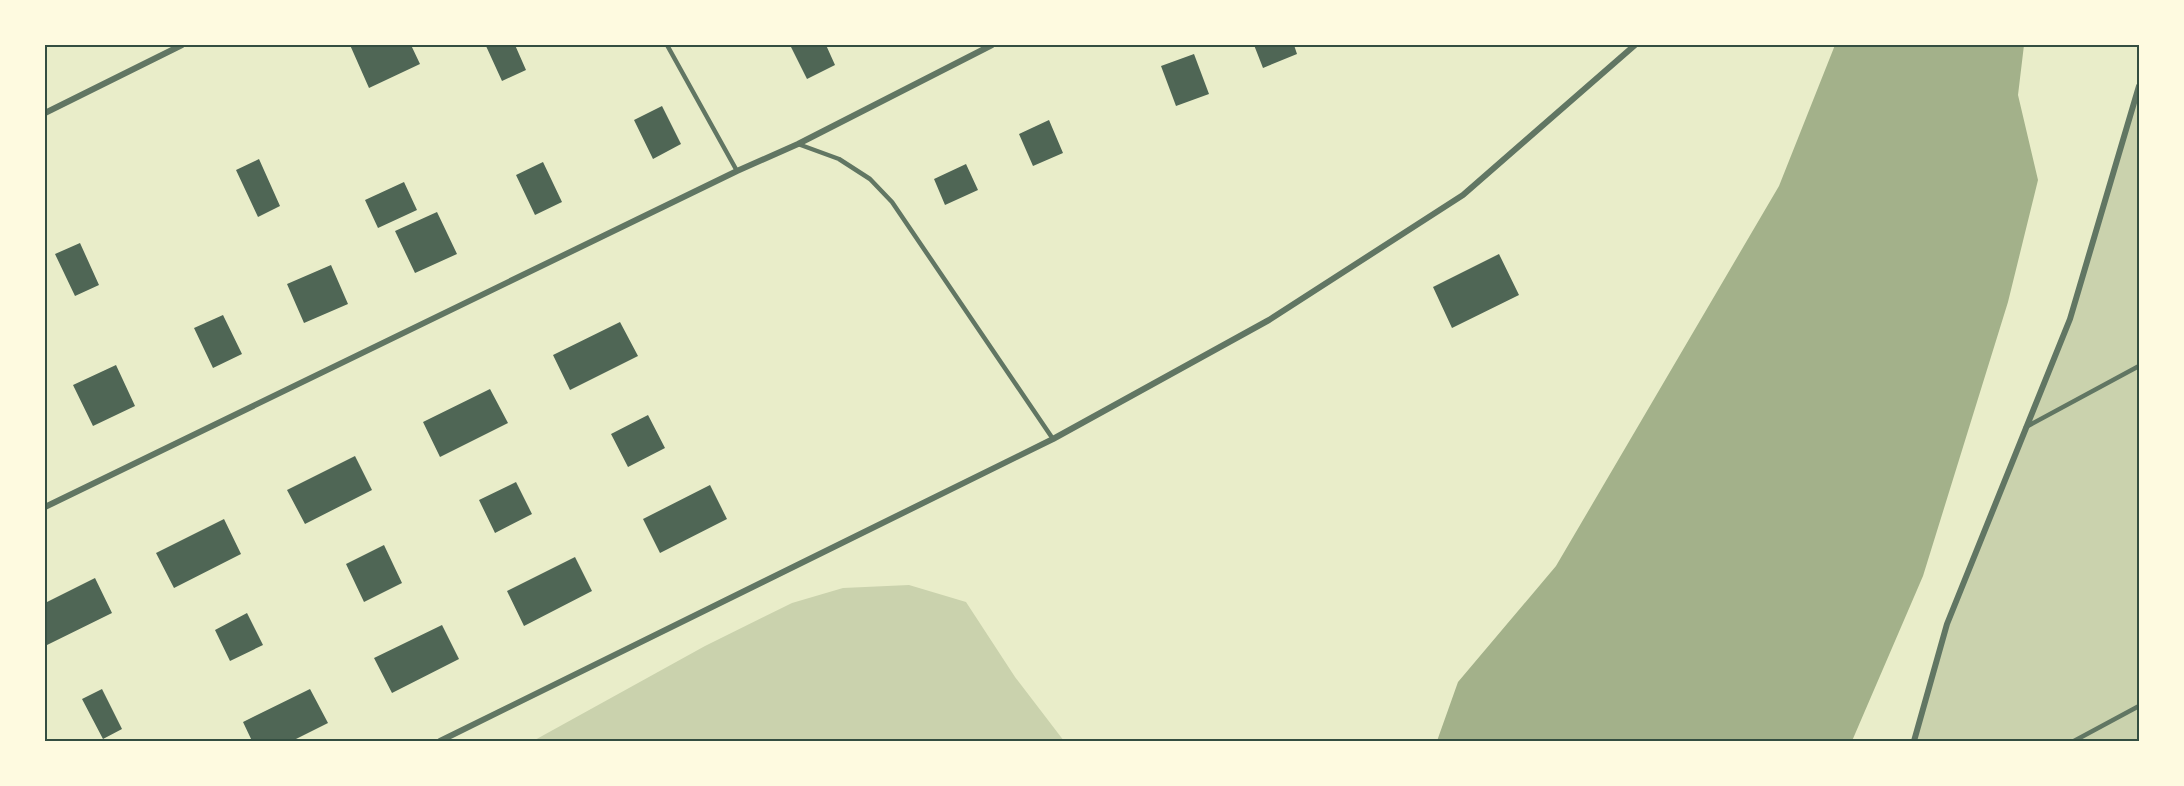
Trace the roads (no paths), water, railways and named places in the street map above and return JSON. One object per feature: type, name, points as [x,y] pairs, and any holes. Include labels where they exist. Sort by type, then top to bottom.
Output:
[{"type":"street","points":[[45,113],[182,45]]},
{"type":"street","points":[[45,507],[737,171],[798,144],[992,45]]},
{"type":"street","points":[[440,741],[1053,439],[1269,320],[1463,195],[1635,45]]},
{"type":"street","points":[[1914,741],[1947,624],[2070,319],[2139,86]]},
{"type":"lane","points":[[667,45],[737,171]]},
{"type":"lane","points":[[798,144],[839,159],[870,179],[892,202],[1053,439]]},
{"type":"lane","points":[[2026,427],[2139,366]]},
{"type":"lane","points":[[2074,741],[2139,706]]}]
